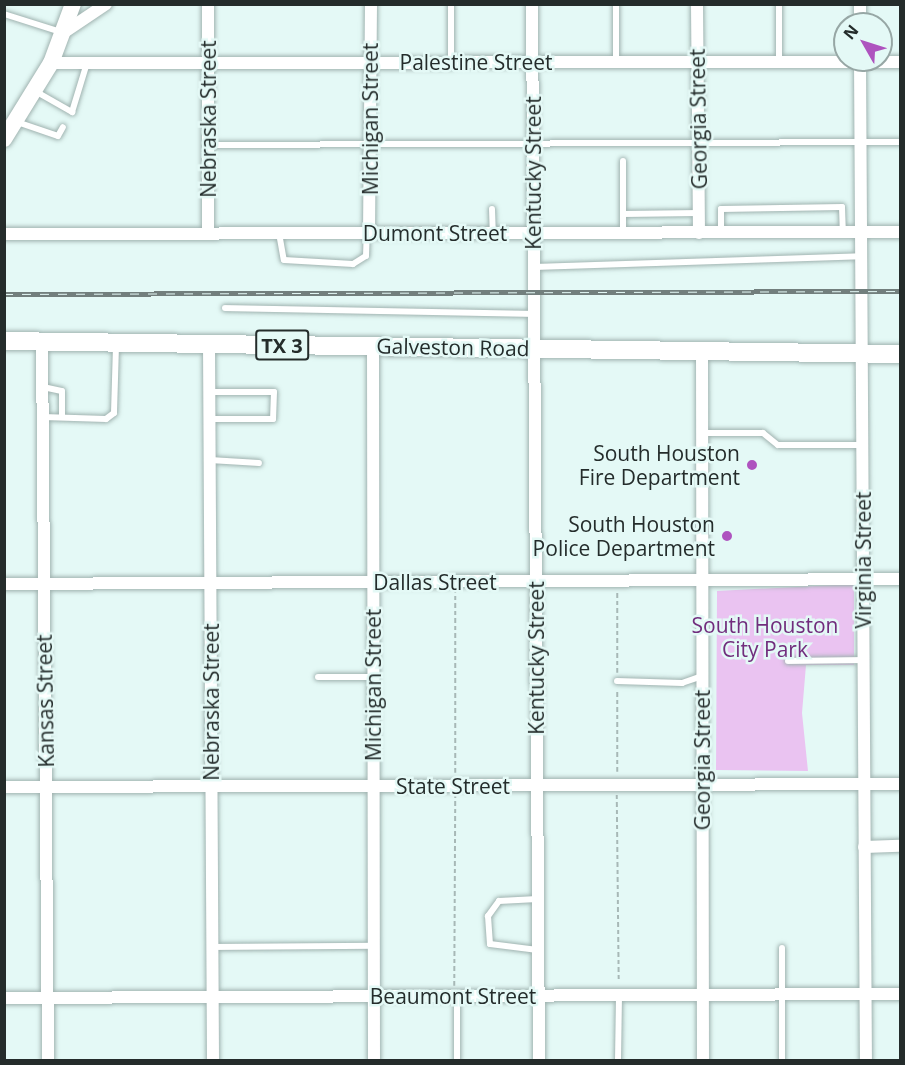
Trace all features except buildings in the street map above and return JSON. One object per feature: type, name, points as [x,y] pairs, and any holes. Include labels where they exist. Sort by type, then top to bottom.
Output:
[{"type":"main road","points":[[4,139],[11,119],[35,91],[51,63],[73,4]]},
{"type":"main road","name":"Galveston Road","points":[[4,341],[900,354]]},
{"type":"street","points":[[63,33],[106,4]]},
{"type":"street","name":"Nebraska Street","points":[[208,4],[208,234]]},
{"type":"street","name":"Michigan Street","points":[[368,233],[371,4]]},
{"type":"street","name":"Kentucky Street","points":[[532,4],[539,1060]]},
{"type":"street","name":"Georgia Street","points":[[697,4],[699,233]]},
{"type":"street","name":"Palestine Street","points":[[51,63],[833,61]]},
{"type":"street","name":"Virginia Street","points":[[860,72],[866,1060]]},
{"type":"street","name":"Dumont Street","points":[[4,234],[900,232]]},
{"type":"street","name":"Kansas Street","points":[[42,341],[48,1060]]},
{"type":"street","name":"Nebraska Street","points":[[209,344],[213,1060]]},
{"type":"street","name":"Michigan Street","points":[[373,346],[374,1060]]},
{"type":"street","name":"Georgia Street","points":[[702,351],[703,1060]]},
{"type":"street","name":"Dallas Street","points":[[4,584],[900,579]]},
{"type":"street","name":"State Street","points":[[4,788],[900,784]]},
{"type":"street","points":[[864,847],[900,846]]},
{"type":"street","name":"Beaumont Street","points":[[4,998],[900,994]]},
{"type":"lane","points":[[451,4],[452,62]]},
{"type":"lane","points":[[616,4],[616,62]]},
{"type":"lane","points":[[779,4],[779,62]]},
{"type":"lane","points":[[4,14],[63,33]]},
{"type":"lane","points":[[35,91],[71,114],[87,63]]},
{"type":"lane","points":[[11,119],[58,136],[63,127]]},
{"type":"lane","points":[[208,145],[900,142]]},
{"type":"lane","points":[[623,161],[623,233]]},
{"type":"lane","points":[[721,233],[721,209],[842,207],[843,232]]},
{"type":"lane","points":[[492,209],[493,233]]},
{"type":"lane","points":[[623,214],[699,213]]},
{"type":"lane","points":[[279,234],[284,260],[353,264],[366,256],[368,233]]},
{"type":"lane","points":[[534,267],[861,256]]},
{"type":"lane","points":[[225,308],[534,314]]},
{"type":"lane","points":[[43,417],[106,419],[114,413],[117,342]]},
{"type":"lane","points":[[42,387],[62,391],[62,417]]},
{"type":"lane","points":[[210,392],[274,392],[273,419],[210,419]]},
{"type":"lane","points":[[702,433],[762,433],[778,445],[862,445]]},
{"type":"lane","points":[[210,460],[260,464]]},
{"type":"lane","points":[[788,661],[863,660]]},
{"type":"lane","points":[[318,677],[373,676]]},
{"type":"lane","points":[[617,681],[682,683],[702,676]]},
{"type":"lane","points":[[538,899],[499,900],[488,916],[490,944],[497,949],[538,950]]},
{"type":"lane","points":[[212,947],[373,946]]},
{"type":"lane","points":[[782,948],[782,1060]]},
{"type":"lane","points":[[618,1060],[619,995]]},
{"type":"lane","points":[[457,996],[457,1060]]},
{"type":"green space","name":"South Houston City Park","points":[[854,584],[854,665],[806,665],[802,713],[808,771],[716,770],[717,591]]},
{"type":"railway","points":[[4,294],[900,291]]},
{"type":"place","name":"South Houston Fire Department","points":[[752,465]]},
{"type":"place","name":"South Houston Police Department","points":[[727,536]]}]
